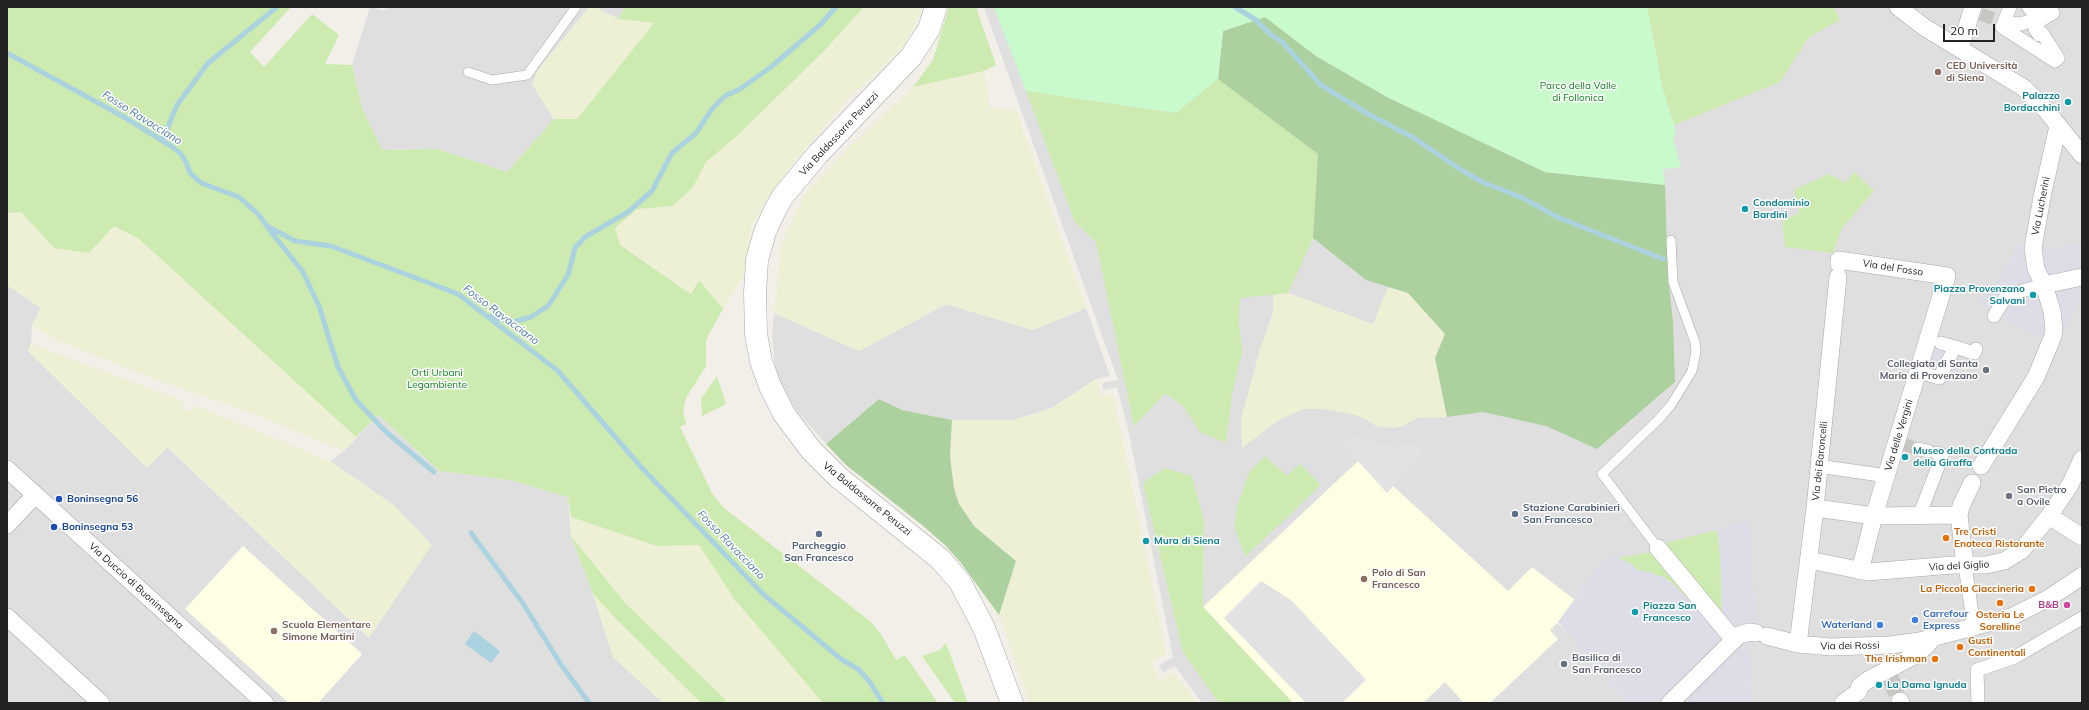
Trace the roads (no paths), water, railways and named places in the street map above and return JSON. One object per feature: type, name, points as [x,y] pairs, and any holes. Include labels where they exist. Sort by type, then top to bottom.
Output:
[{"type":"street","name":"Via Baldassarre Peruzzi","points":[[936,7],[929,29],[911,57],[818,154],[783,196],[776,208],[765,232],[757,260],[755,294],[756,334],[761,361],[770,386],[784,414],[811,450],[843,481],[940,559],[960,582],[984,628],[1012,703]]},
{"type":"street","points":[[1898,7],[1917,22],[2024,88],[2082,155]]},
{"type":"street","points":[[2010,7],[2002,26],[2055,61],[2058,58],[2042,33],[2039,35],[2035,30],[2038,27],[2036,23],[2053,13],[2046,8]]},
{"type":"street","points":[[2028,7],[2034,13],[2046,8]]},
{"type":"street","points":[[2004,23],[2026,24],[2046,8]]},
{"type":"street","points":[[1960,48],[1975,11]]},
{"type":"street","name":"Via Lucherini","points":[[1982,466],[2036,377],[2051,341],[2054,329],[2054,320],[2044,285],[2036,269],[2033,248],[2042,197],[2058,126]]},
{"type":"street","name":"Via del Fosso","points":[[1839,267],[1947,276]]},
{"type":"street","name":"Via dei Baroncelli","points":[[1798,644],[1809,560],[1819,509],[1818,466],[1839,267]]},
{"type":"street","name":"Via delle Vergini","points":[[1860,571],[1874,516],[1900,443],[1919,372],[1935,341],[1947,276]]},
{"type":"street","points":[[1994,316],[2007,295],[2082,277]]},
{"type":"street","points":[[1935,341],[1974,353],[1976,349]]},
{"type":"street","points":[[1919,372],[1939,378],[1955,347]]},
{"type":"street","points":[[1919,516],[1933,455]]},
{"type":"street","name":"Via del Giglio","points":[[1809,560],[1860,571],[1897,571],[1964,565],[1996,564],[2014,556],[2029,542],[2070,485],[2082,459]]},
{"type":"street","points":[[1818,466],[1887,476]]},
{"type":"street","name":"Via Duccio di Buoninsegna","points":[[7,469],[265,703]]},
{"type":"street","points":[[1972,484],[1961,506],[1959,515],[1964,565],[1974,628]]},
{"type":"street","points":[[7,525],[35,495]]},
{"type":"street","points":[[1819,509],[1874,516],[1959,515]]},
{"type":"street","points":[[2049,516],[2082,537]]},
{"type":"street","points":[[1658,548],[1734,640],[1670,703]]},
{"type":"street","name":"Via dei Rossi","points":[[1734,640],[1742,633],[1761,635],[1798,644],[1850,647],[1890,645],[1933,638],[1974,628],[2022,612],[2060,592],[2082,576]]},
{"type":"street","points":[[7,617],[101,703]]},
{"type":"street","points":[[1978,703],[1977,670],[2015,657],[2082,618]]},
{"type":"street","points":[[1843,703],[1860,698],[1863,684],[1888,674],[1920,652],[1933,638]]},
{"type":"lane","points":[[468,72],[492,80],[527,75],[576,7]]},
{"type":"lane","points":[[1658,548],[1602,474],[1659,419],[1671,405],[1692,371],[1696,352],[1695,342],[1673,282],[1671,240]]},
{"type":"water","points":[[474,631],[500,651],[491,663],[465,644]]},
{"type":"waterway","points":[[162,141],[177,105],[208,63],[277,7]]},
{"type":"waterway","points":[[488,316],[513,322],[531,317],[548,306],[568,275],[575,248],[585,237],[628,212],[652,191],[672,153],[696,133],[712,109],[725,96],[740,89],[771,67],[820,25],[836,7]]},
{"type":"waterway","points":[[1235,7],[1256,20],[1270,34],[1282,42],[1321,85],[1368,114],[1414,138],[1463,171],[1482,182],[1523,198],[1557,217],[1663,259]]},
{"type":"waterway","name":"Fosso Ravacciano","points":[[7,53],[124,117],[171,146],[180,153],[187,164],[190,173],[201,183],[239,197],[258,214],[267,226],[295,241],[331,246],[458,294],[558,371],[642,468],[763,594],[841,659],[858,669],[869,681],[883,703]]},
{"type":"waterway","points":[[268,228],[303,272],[319,306],[338,367],[356,400],[385,431],[434,472]]},
{"type":"waterway","points":[[471,533],[522,602],[562,666],[589,703]]},
{"type":"tunnel","points":[[1981,14],[2004,23]]},
{"type":"tunnel","points":[[1902,444],[1918,449]]},
{"type":"tunnel","points":[[1890,678],[1900,701]]},
{"type":"place","name":"CED Università di Siena","points":[[1938,72]]},
{"type":"place","name":"Palazzo Bordacchini","points":[[2068,102]]},
{"type":"place","name":"Condominio Bardini","points":[[1745,209]]},
{"type":"place","name":"Piazza Provenzano Salvani","points":[[2033,295]]},
{"type":"place","name":"Collegiata di Santa Maria di Provenzano","points":[[1986,370]]},
{"type":"place","name":"Museo della Contrada della Giraffa","points":[[1905,457]]},
{"type":"place","name":"San Pietro a Ovile","points":[[2009,496]]},
{"type":"place","name":"Boninsegna 56","points":[[59,499]]},
{"type":"place","name":"Stazione Carabinieri San Francesco","points":[[1515,514]]},
{"type":"place","name":"Boninsegna 53","points":[[54,527]]},
{"type":"place","name":"Parcheggio San Francesco","points":[[819,534]]},
{"type":"place","name":"Tre Cristi Enoteca Ristorante","points":[[1946,538]]},
{"type":"place","name":"Mura di Siena","points":[[1146,541]]},
{"type":"place","name":"Polo di San Francesco","points":[[1364,579]]},
{"type":"place","name":"La Piccola Ciaccineria","points":[[2032,589]]},
{"type":"place","name":"Osteria Le Sorelline","points":[[2000,603]]},
{"type":"place","name":"B&B","points":[[2067,605]]},
{"type":"place","name":"Piazza San Francesco","points":[[1635,612]]},
{"type":"place","name":"Carrefour Express","points":[[1915,620]]},
{"type":"place","name":"Waterland","points":[[1880,625]]},
{"type":"place","name":"Scuola Elementare Simone Martini","points":[[274,631]]},
{"type":"place","name":"Gusti Continentali","points":[[1960,647]]},
{"type":"place","name":"The Irishman","points":[[1935,659]]},
{"type":"place","name":"Basilica di San Francesco","points":[[1564,664]]},
{"type":"place","name":"La Dama Ignuda","points":[[1879,685]]},
{"type":"park label","name":"Parco della Valle di Follonica","points":[[1578,92]]},
{"type":"park label","name":"Orti Urbani Legambiente","points":[[437,378]]}]
